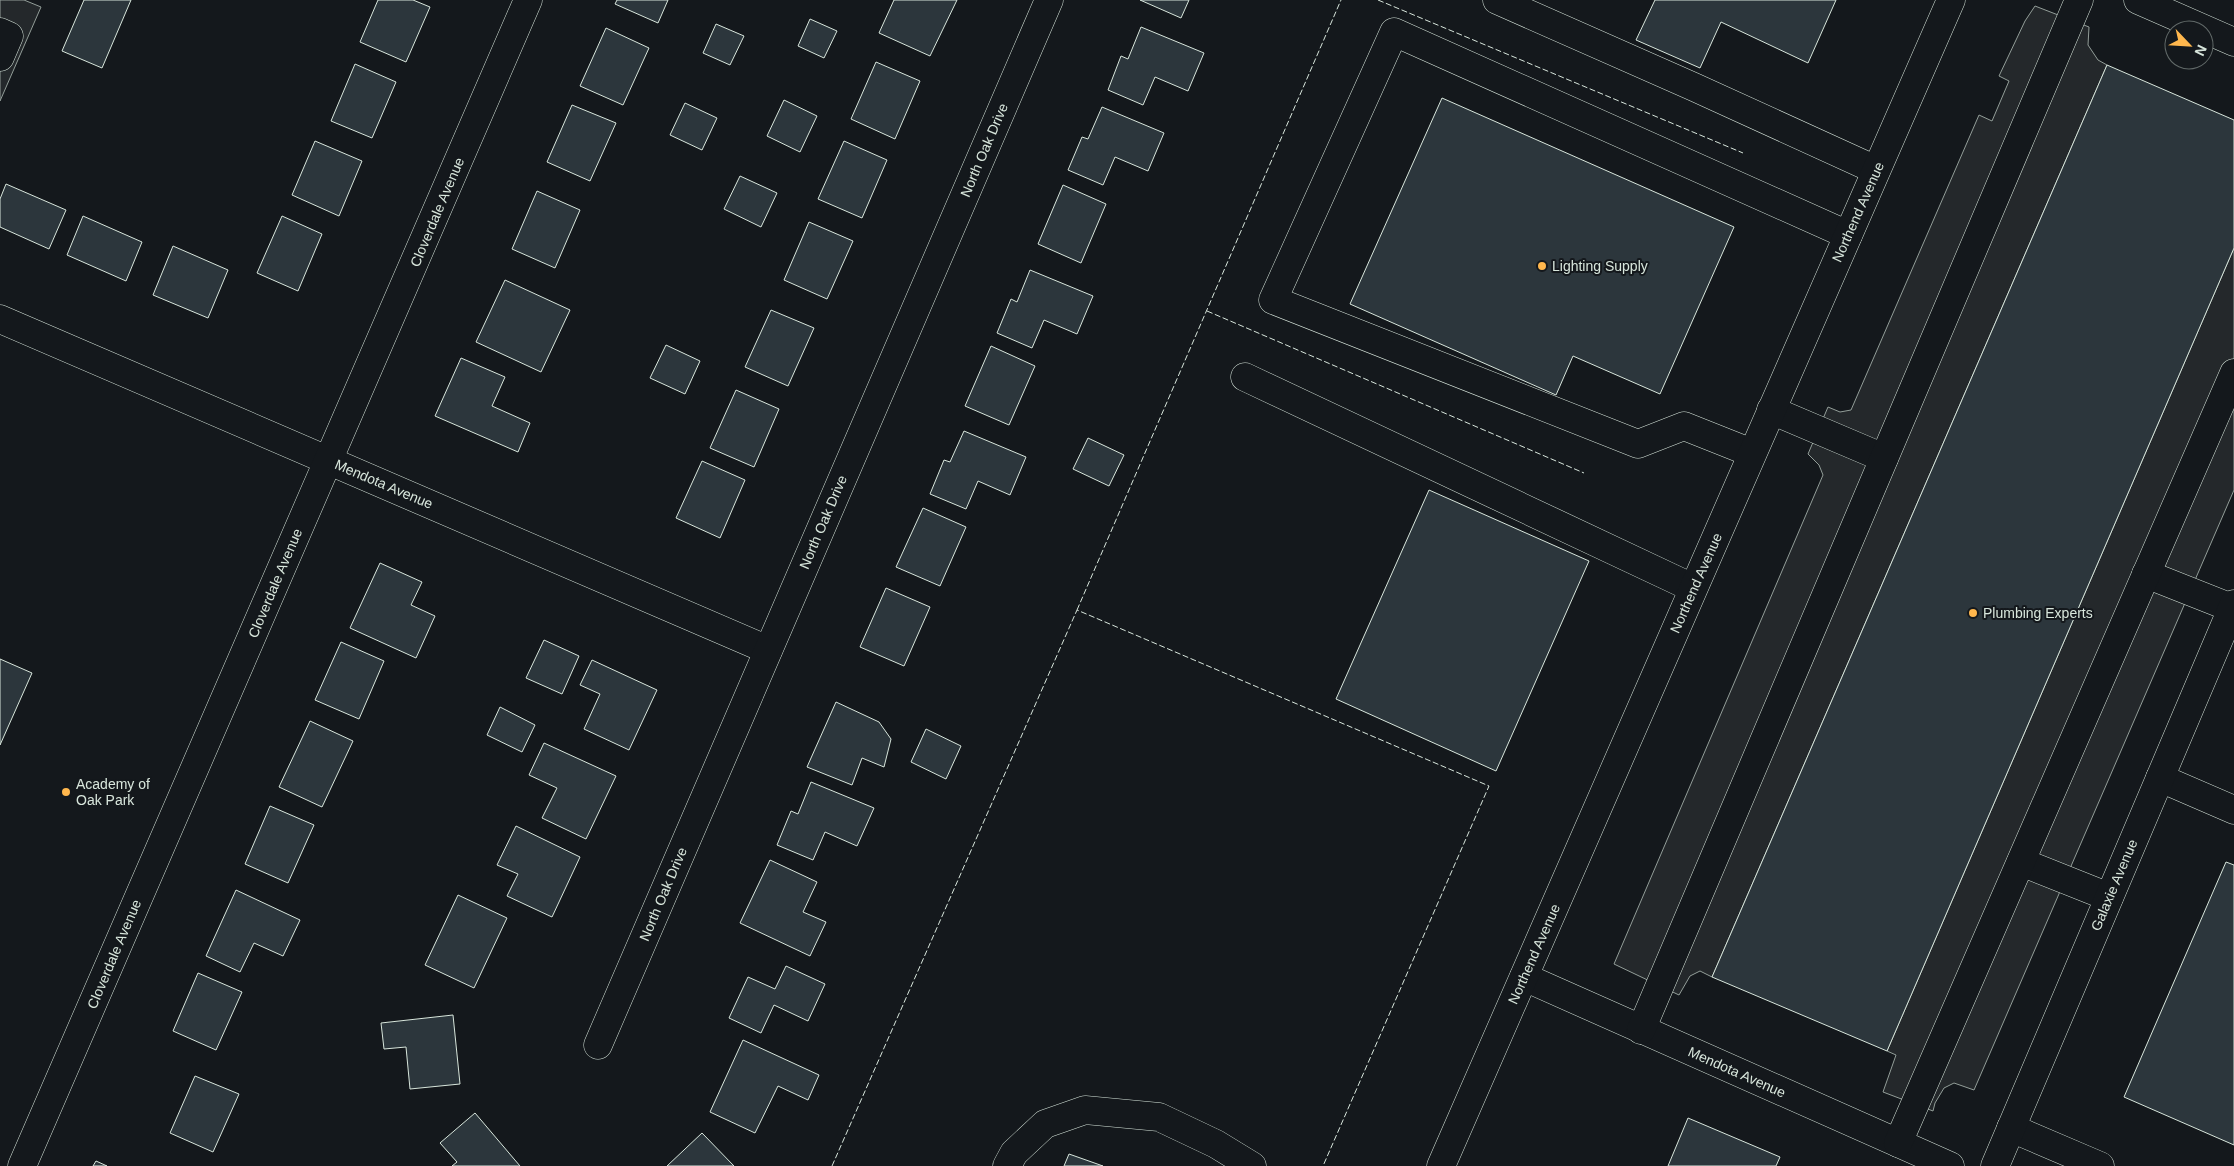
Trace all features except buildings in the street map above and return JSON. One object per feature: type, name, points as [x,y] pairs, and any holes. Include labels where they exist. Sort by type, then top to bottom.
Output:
[{"type":"street","name":"Cloverdale Avenue","points":[[22,1166],[528,0]]},
{"type":"street","name":"North Oak Drive","points":[[598,1044],[1049,0]]},
{"type":"street","points":[[1497,0],[1694,86],[1876,170]]},
{"type":"street","name":"Northend Avenue","points":[[1441,1166],[1951,0]]},
{"type":"street","points":[[1641,1030],[2079,0]]},
{"type":"street","points":[[2138,0],[2234,42]]},
{"type":"street","points":[[0,32],[9,36],[0,57]]},
{"type":"street","points":[[1752,454],[1684,426],[1638,444],[1273,300],[1394,32],[1848,235]]},
{"type":"street","name":"Mendota Avenue","points":[[0,318],[768,650]]},
{"type":"street","points":[[1898,1143],[2234,373]]},
{"type":"street","points":[[1245,377],[1693,588]]},
{"type":"street","points":[[1771,410],[1884,458]]},
{"type":"street","points":[[2146,574],[2233,606]]},
{"type":"street","name":"Galaxie Avenue","points":[[1995,1166],[2233,606]]},
{"type":"street","points":[[2160,778],[2234,810]]},
{"type":"street","points":[[2022,862],[2109,897]]},
{"type":"street","name":"Mendota Avenue","points":[[1524,977],[1950,1166]]},
{"type":"street","points":[[1007,1166],[1014,1152],[1045,1124],[1086,1110],[1158,1117],[1216,1144],[1252,1166]]},
{"type":"street","points":[[2011,1128],[2100,1166]]},
{"type":"shaded area","points":[[0,0],[24,0],[41,7],[0,101]]},
{"type":"shaded area","points":[[2035,6],[2089,27],[2088,45],[2098,60],[2107,65],[1712,977],[1700,971],[1690,976],[1679,995],[1614,964],[1823,475],[1819,465],[1808,454],[1828,407],[1840,412],[1851,410],[1979,115],[1992,121],[2009,81],[1999,76],[2025,21]]},
{"type":"shaded area","points":[[2234,248],[2234,490],[1974,1090],[1954,1083],[1944,1088],[1935,1103],[1933,1111],[1883,1092],[1896,1055],[1887,1051]]},
{"type":"fence","points":[[1077,610],[1341,0]]},
{"type":"fence","points":[[1378,0],[1743,153]]},
{"type":"fence","points":[[1207,311],[1584,473]]},
{"type":"fence","points":[[832,1166],[1077,610],[1489,786],[1323,1166]]},
{"type":"place","name":"Lighting Supply","points":[[1542,266]]},
{"type":"place","name":"Plumbing Experts","points":[[1973,613]]},
{"type":"place","name":"Academy of Oak Park","points":[[66,792]]}]
